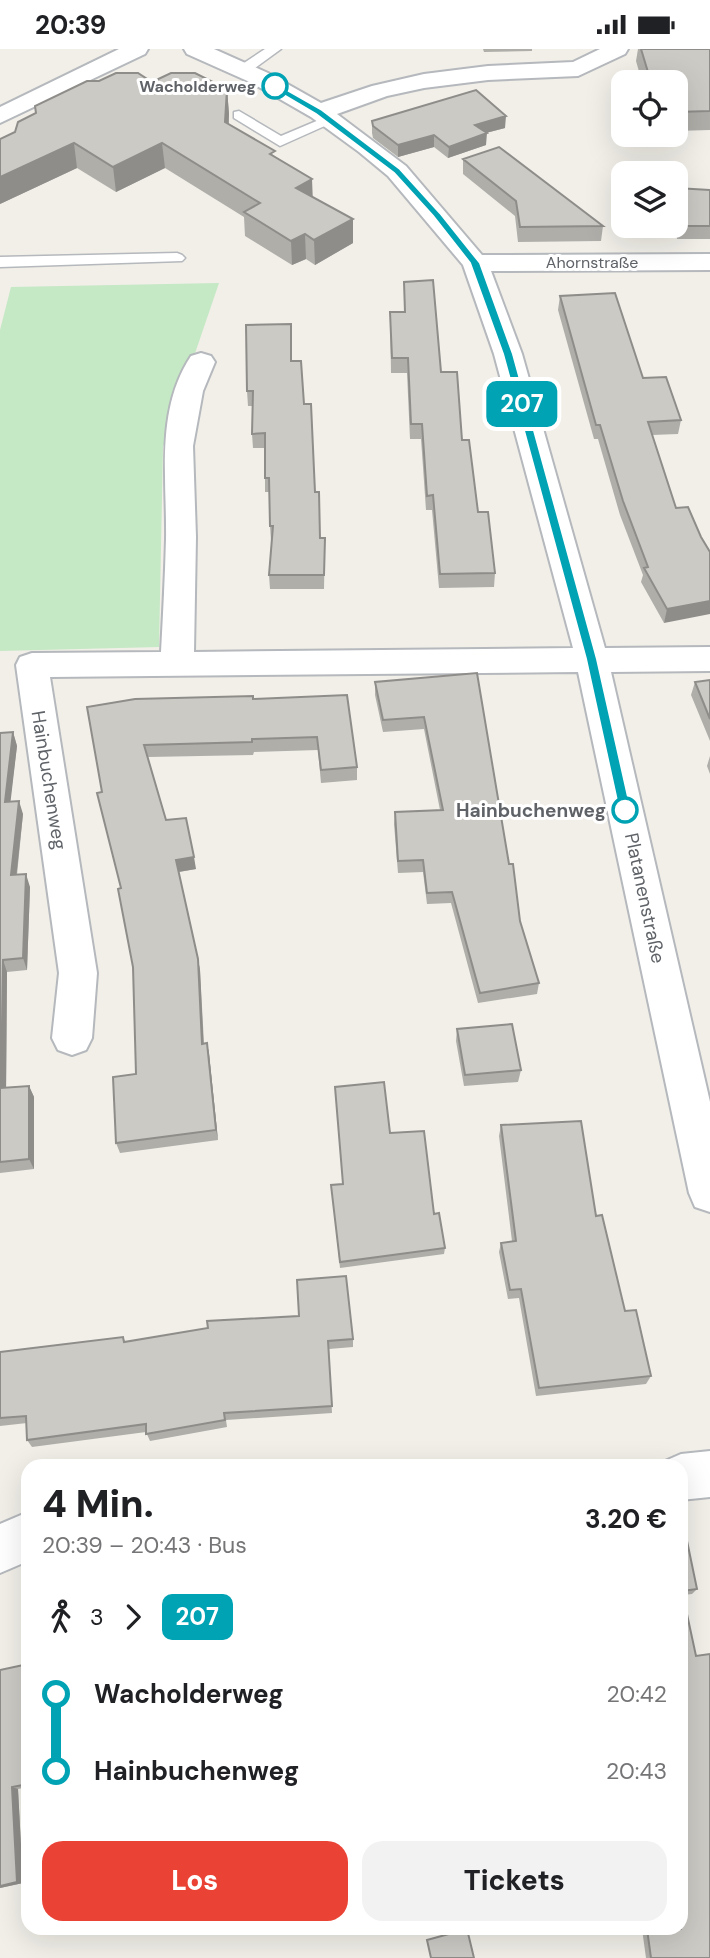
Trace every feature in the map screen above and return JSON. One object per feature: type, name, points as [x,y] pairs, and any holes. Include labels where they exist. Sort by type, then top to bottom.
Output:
[{"type":"street","points":[[0,116],[137,49]]},
{"type":"street","name":"Platanenstraße","points":[[195,49],[243,70],[325,116],[397,171],[475,263],[508,354],[592,659],[710,1193]]},
{"type":"street","points":[[325,116],[380,91],[424,81],[488,73],[578,69],[617,49]]},
{"type":"street","name":"Ahornstraße","points":[[475,263],[710,262]]},
{"type":"street","points":[[177,664],[181,537],[178,446],[190,391],[201,362]]},
{"type":"street","name":"Hainbuchenweg","points":[[72,1038],[78,973],[32,666],[710,659]]},
{"type":"street","points":[[688,1476],[710,1474]]},
{"type":"street","points":[[0,1549],[21,1539]]},
{"type":"lane","points":[[243,70],[274,49]]},
{"type":"lane","points":[[239,115],[280,142],[325,116]]},
{"type":"lane","points":[[0,262],[177,258]]},
{"type":"green space","points":[[219,283],[163,447],[159,647],[0,651],[0,330],[11,287]]},
{"type":"building","points":[[641,49],[710,49],[710,111],[688,112],[688,70],[647,70]]},
{"type":"building","points":[[116,73],[138,73],[152,82],[171,73],[195,73],[227,89],[225,122],[275,151],[270,154],[312,179],[296,188],[353,219],[314,240],[305,234],[291,241],[244,212],[260,203],[162,143],[113,167],[74,143],[0,177],[0,139],[15,132],[18,122],[36,113],[35,106],[87,81],[99,81]]},
{"type":"building","points":[[476,90],[506,116],[475,125],[487,133],[449,147],[434,135],[398,145],[373,126],[372,121]]},
{"type":"building","points":[[499,147],[603,226],[520,227],[516,201],[463,159]]},
{"type":"building","points":[[688,189],[710,190],[710,226],[688,226]]},
{"type":"building","points":[[433,280],[441,372],[457,372],[462,440],[469,440],[478,512],[488,512],[495,573],[440,574],[433,495],[427,496],[422,424],[411,424],[408,358],[392,358],[390,312],[405,312],[404,282]]},
{"type":"building","points":[[615,293],[643,378],[666,377],[681,420],[648,422],[676,508],[688,507],[710,552],[710,601],[667,609],[644,568],[648,567],[623,501],[600,425],[596,425],[560,296]]},
{"type":"building","points":[[291,324],[291,361],[301,361],[304,404],[311,404],[315,492],[319,492],[320,538],[325,538],[324,575],[269,575],[273,526],[270,526],[269,478],[265,478],[265,433],[252,434],[253,391],[247,391],[246,325]]},
{"type":"building","points":[[477,673],[509,864],[513,864],[520,921],[539,983],[480,993],[452,892],[427,893],[423,860],[398,861],[395,812],[443,810],[424,717],[383,720],[375,682]]},
{"type":"building","points":[[710,680],[710,719],[695,682]]},
{"type":"building","points":[[347,695],[357,767],[321,770],[317,737],[144,745],[166,820],[186,818],[194,857],[176,860],[198,959],[202,1044],[207,1043],[216,1130],[116,1143],[113,1077],[136,1074],[133,967],[118,889],[121,888],[97,793],[102,792],[87,707],[135,699],[253,696],[253,699]]},
{"type":"building","points":[[13,732],[5,802],[19,801],[11,875],[26,874],[23,958],[3,960],[1,1088],[29,1086],[29,1159],[0,1162],[0,733]]},
{"type":"building","points":[[512,1024],[521,1070],[465,1075],[457,1029]]},
{"type":"building","points":[[384,1082],[390,1133],[424,1131],[434,1214],[439,1213],[445,1248],[340,1262],[331,1185],[343,1184],[335,1087]]},
{"type":"building","points":[[581,1121],[596,1216],[602,1215],[625,1311],[636,1310],[651,1376],[539,1388],[521,1289],[510,1290],[501,1243],[516,1241],[501,1125]]},
{"type":"building","points":[[346,1276],[353,1339],[328,1341],[332,1406],[224,1413],[225,1420],[146,1434],[146,1424],[27,1440],[26,1416],[0,1418],[0,1352],[123,1337],[124,1342],[208,1328],[207,1321],[299,1316],[297,1280]]},
{"type":"building","points":[[688,1546],[697,1589],[688,1590]]},
{"type":"building","points":[[688,1619],[696,1656],[710,1654],[710,1958],[651,1958],[648,1935],[688,1935]]},
{"type":"building","points":[[21,1666],[21,1785],[12,1787],[17,1882],[0,1886],[0,1670]]},
{"type":"building","points":[[445,1935],[468,1935],[474,1958],[431,1958],[427,1940]]},
{"type":"bus line","name":"207","points":[[275,86],[319,112],[397,171],[475,263],[508,354],[592,659],[625,810]]},
{"type":"place","name":"Wacholderweg","points":[[275,86]]},
{"type":"place","name":"Hainbuchenweg","points":[[625,810]]}]
